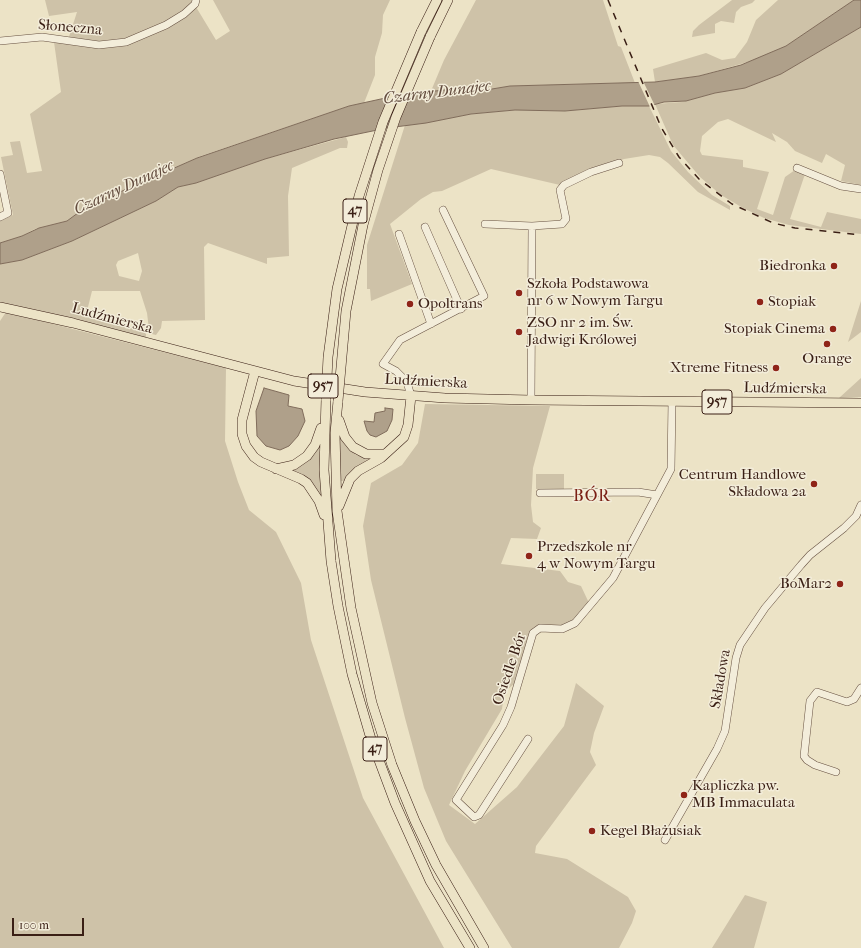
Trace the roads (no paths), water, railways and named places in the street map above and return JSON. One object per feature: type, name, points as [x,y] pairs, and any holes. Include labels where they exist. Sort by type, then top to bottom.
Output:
[{"type":"main road","name":"47","points":[[437,0],[421,32],[383,122],[359,196],[337,289],[328,357],[324,470],[334,584],[347,652],[362,710],[379,761],[404,825],[430,881],[470,948]]},
{"type":"main road","name":"47","points":[[448,0],[430,37],[394,124],[365,218],[346,311],[335,444],[337,511],[352,615],[365,675],[385,744],[405,799],[427,847],[467,922],[484,948]]},
{"type":"main road","name":"Ludźmierska","points":[[0,307],[73,324],[300,382],[346,390],[411,396],[531,400],[861,403]]},
{"type":"main road","points":[[255,371],[242,420],[242,434],[246,446],[254,457],[307,483],[319,501],[328,524]]},
{"type":"main road","points":[[337,511],[345,486],[350,479],[358,471],[385,454],[400,442],[406,432],[411,396]]},
{"type":"main road","points":[[337,413],[345,437],[353,448],[366,454],[385,454]]},
{"type":"main road","points":[[276,469],[294,465],[307,456],[318,439],[325,415]]},
{"type":"street","name":"Słoneczna","points":[[0,42],[42,37],[99,45],[115,44],[143,36],[166,25],[184,14],[195,4],[196,0]]},
{"type":"street","points":[[485,224],[532,226],[562,224],[566,219],[560,190],[564,185],[591,172],[619,163]]},
{"type":"street","points":[[797,168],[841,186],[861,189]]},
{"type":"street","points":[[0,174],[8,213],[0,217]]},
{"type":"street","points":[[411,396],[408,382],[396,371],[383,364],[400,340],[484,296],[444,210]]},
{"type":"street","points":[[531,400],[532,226]]},
{"type":"street","points":[[425,227],[461,309]]},
{"type":"street","points":[[399,234],[431,324]]},
{"type":"street","name":"Osiedle Bór","points":[[528,740],[478,816],[474,816],[456,800],[503,725],[511,707],[533,633],[540,628],[562,629],[575,623],[613,578],[671,469],[672,401]]},
{"type":"street","points":[[540,493],[638,492],[657,495]]},
{"type":"street","name":"Składowa","points":[[665,840],[717,749],[725,731],[736,658],[740,645],[765,608],[800,566],[810,555],[844,528],[856,516],[861,505]]},
{"type":"street","points":[[836,772],[815,765],[804,756],[810,700],[817,692],[848,702],[854,699],[861,688]]},
{"type":"water","name":"Czarny Dunajec","points":[[854,0],[861,0],[861,27],[781,74],[745,88],[715,93],[686,101],[664,102],[649,106],[622,106],[565,111],[515,110],[471,114],[426,123],[387,128],[334,139],[265,159],[196,183],[178,187],[156,201],[72,241],[22,260],[0,264],[0,243],[22,236],[39,228],[67,221],[86,207],[197,158],[349,106],[399,95],[453,89],[492,89],[510,86],[655,82],[699,76],[741,65],[786,46]]},
{"type":"water","points":[[264,388],[289,395],[288,406],[302,409],[305,421],[298,436],[289,446],[280,450],[266,446],[257,436],[256,411]]},
{"type":"water","points":[[385,408],[393,409],[392,420],[387,431],[376,437],[370,435],[364,421],[374,422],[375,413],[385,411]]},
{"type":"railway","points":[[608,0],[661,127],[679,157],[699,179],[732,204],[773,223],[795,228],[861,235]]},
{"type":"place","name":"Biedronka","points":[[834,266]]},
{"type":"place","name":"Szkoła Podstawowa nr 6 w Nowym Targu","points":[[519,293]]},
{"type":"place","name":"Stopiak","points":[[760,302]]},
{"type":"place","name":"Opoltrans","points":[[410,304]]},
{"type":"place","name":"Stopiak Cinema","points":[[833,329]]},
{"type":"place","name":"ZSO nr 2 im. Św. Jadwigi Królowej","points":[[519,332]]},
{"type":"place","name":"Orange","points":[[827,344]]},
{"type":"place","name":"Xtreme Fitness","points":[[776,368]]},
{"type":"place","name":"Centrum Handlowe Składowa 2a","points":[[814,484]]},
{"type":"place","name":"Przedszkole nr 4 w Nowym Targu","points":[[529,556]]},
{"type":"place","name":"BoMar2","points":[[840,584]]},
{"type":"place","name":"Kapliczka pw. MB Immaculata","points":[[684,795]]},
{"type":"place","name":"Kegel Błażusiak","points":[[592,831]]},
{"type":"district","name":"BÓR","points":[[592,497]]}]
